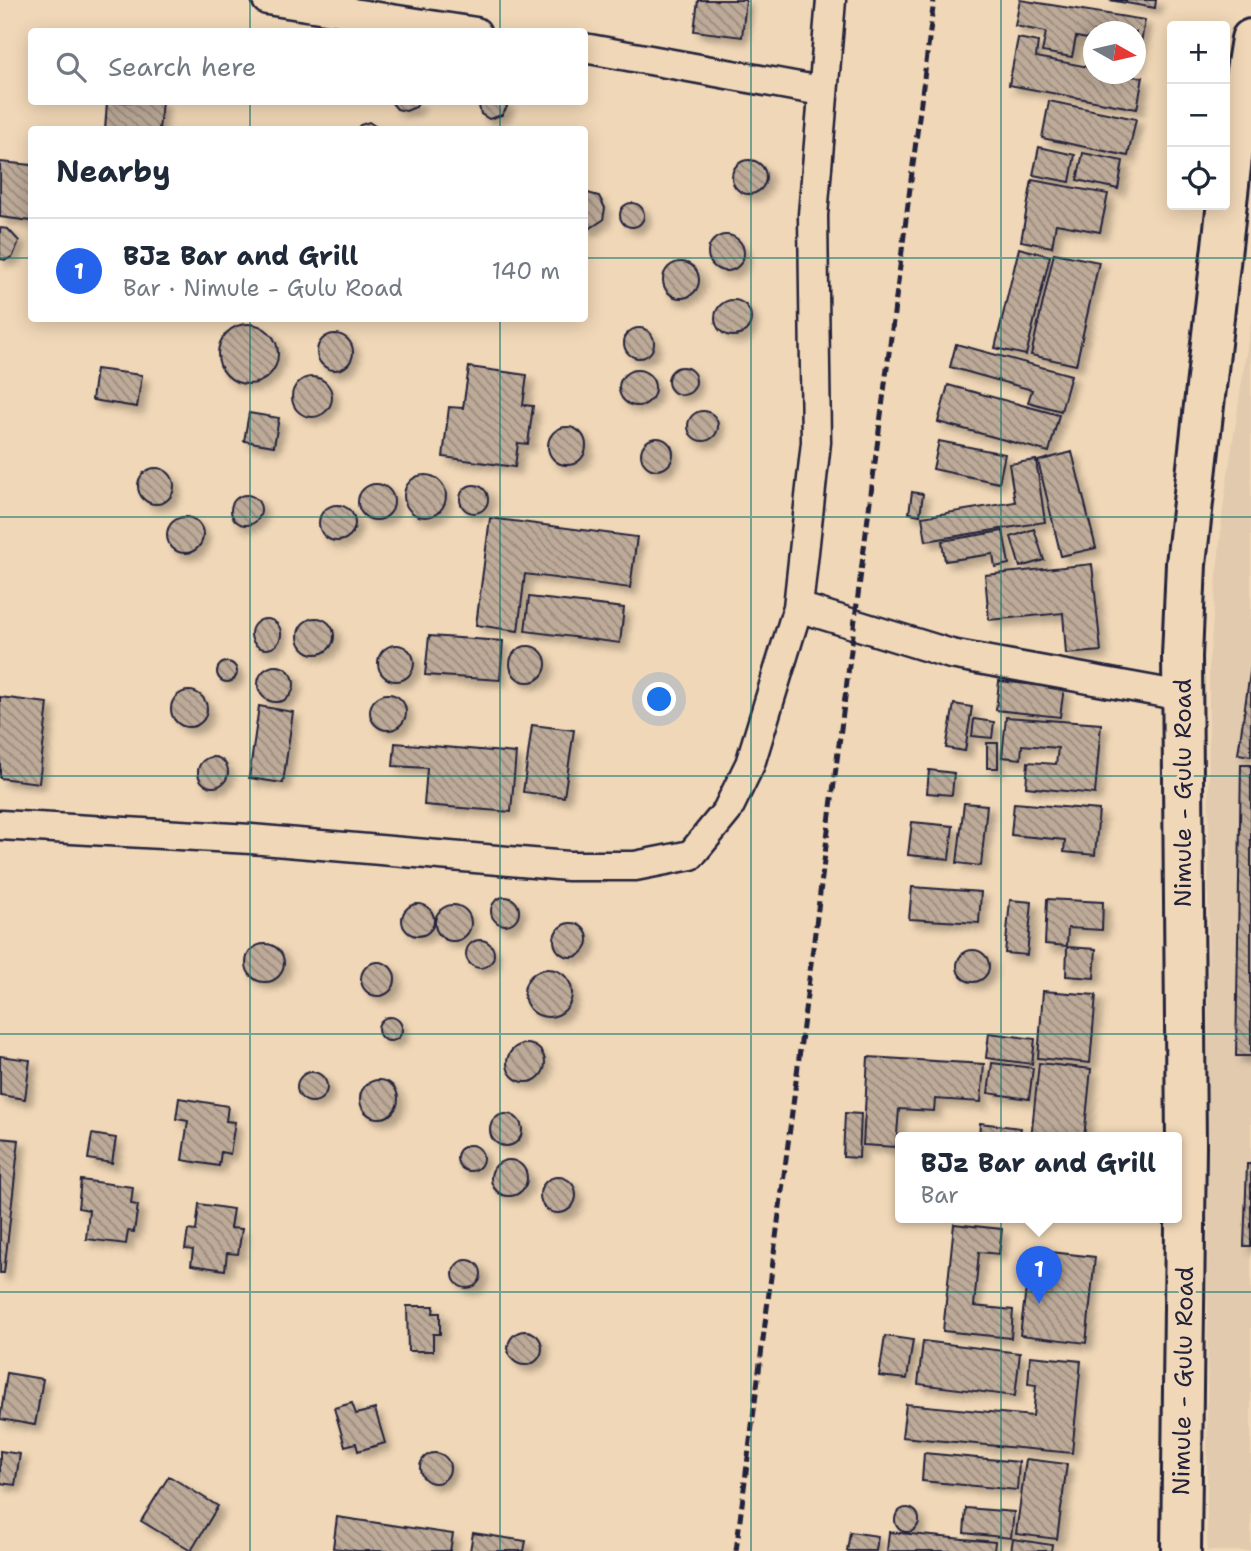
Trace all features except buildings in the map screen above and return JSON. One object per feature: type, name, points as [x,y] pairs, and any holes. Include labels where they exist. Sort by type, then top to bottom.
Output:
[{"type":"main road","name":"Nimule - Gulu Road","points":[[1181,1551],[1186,1146],[1182,696],[1186,564],[1232,158],[1251,38]]},
{"type":"street","points":[[267,0],[450,28]]},
{"type":"street","points":[[0,825],[251,839],[568,866],[635,866],[691,855],[727,811],[750,764],[798,607],[816,442],[813,215],[821,91],[831,0]]},
{"type":"street","points":[[588,49],[821,91]]},
{"type":"street","points":[[798,607],[951,654],[1182,696]]},
{"type":"shaded area","points":[[1251,320],[1251,1551],[1207,1551],[1209,664],[1223,508]]},
{"type":"railway","points":[[736,1551],[934,0]]},
{"type":"place","name":"BJz Bar and Grill","points":[[1039,1304]]}]
